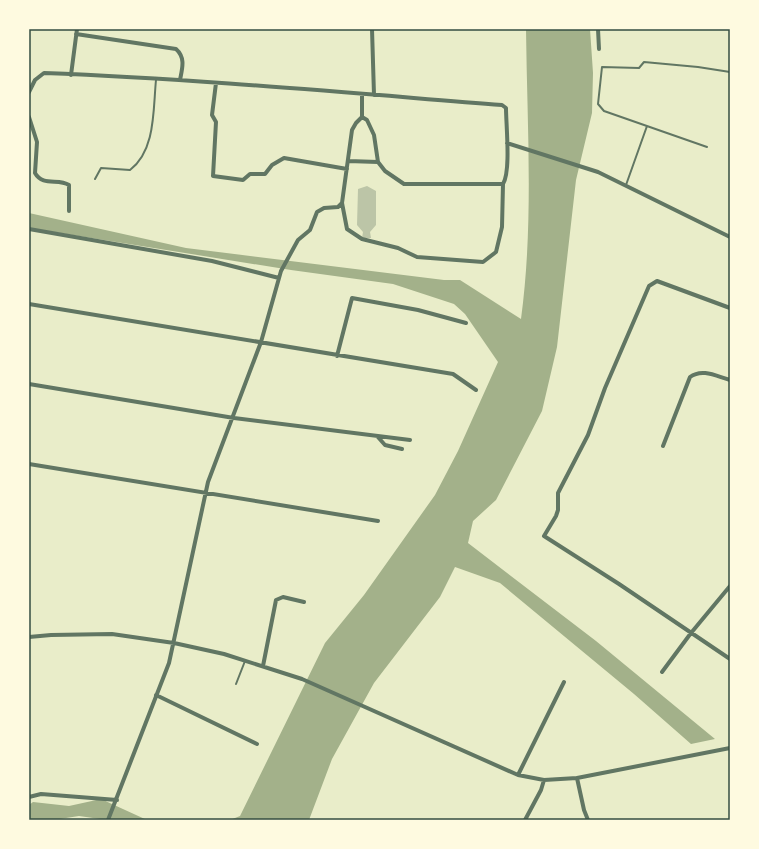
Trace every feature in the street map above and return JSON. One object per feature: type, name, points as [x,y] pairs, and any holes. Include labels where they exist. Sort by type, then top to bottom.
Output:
[{"type":"street","points":[[71,74],[77,29]]},
{"type":"street","points":[[372,29],[374,95]]},
{"type":"street","points":[[598,29],[599,49]]},
{"type":"street","points":[[76,34],[176,49],[181,53],[183,60],[180,80]]},
{"type":"street","points":[[29,92],[35,80],[44,74],[71,74],[180,80],[216,83],[362,94],[502,105],[506,108],[506,178],[502,184],[502,227],[496,252],[483,262],[417,257],[398,248],[362,239],[347,229],[342,203],[352,130],[362,117],[362,94]]},
{"type":"street","points":[[216,83],[212,116],[216,122],[212,175],[216,177],[243,180],[250,174],[266,174],[272,165],[284,158],[347,169]]},
{"type":"street","points":[[29,117],[38,142],[35,173],[40,179],[51,183],[65,183],[69,185],[69,211]]},
{"type":"street","points":[[362,117],[367,120],[374,135],[378,162],[385,171],[404,184],[502,184]]},
{"type":"street","points":[[507,143],[598,172],[730,237]]},
{"type":"street","points":[[348,161],[378,162]]},
{"type":"street","points":[[108,820],[169,663],[212,470],[234,418],[261,342],[281,271],[298,240],[310,230],[317,212],[324,208],[338,207],[342,203]]},
{"type":"street","points":[[29,229],[212,261],[279,278]]},
{"type":"street","points":[[730,308],[657,281],[653,282],[649,286],[627,336],[588,435],[558,494],[558,510],[544,536],[730,660]]},
{"type":"street","points":[[337,356],[352,298],[418,310],[466,323]]},
{"type":"street","points":[[29,304],[453,374],[476,390]]},
{"type":"street","points":[[663,446],[690,377],[695,373],[702,372],[730,380]]},
{"type":"street","points":[[29,384],[234,418],[410,440]]},
{"type":"street","points":[[377,436],[385,445],[402,449]]},
{"type":"street","points":[[29,464],[378,521]]},
{"type":"street","points":[[662,672],[691,633],[730,586]]},
{"type":"street","points":[[263,666],[276,600],[283,596],[304,602]]},
{"type":"street","points":[[29,637],[51,635],[112,634],[174,643],[224,654],[302,679],[518,775],[544,780],[577,778],[730,748]]},
{"type":"street","points":[[518,775],[564,682]]},
{"type":"street","points":[[156,695],[258,744]]},
{"type":"street","points":[[577,778],[584,810],[588,820]]},
{"type":"street","points":[[525,820],[541,790],[544,780]]},
{"type":"street","points":[[29,796],[53,794],[116,802]]},
{"type":"lane","points":[[707,147],[604,111],[598,104],[602,67],[640,68],[644,62],[698,67],[730,72]]},
{"type":"lane","points":[[95,179],[101,168],[130,170],[147,147],[150,138],[156,79]]},
{"type":"lane","points":[[626,186],[646,126]]},
{"type":"lane","points":[[236,684],[245,661]]},
{"type":"shaded area","points":[[526,29],[590,29],[593,73],[592,113],[576,180],[557,347],[542,411],[496,500],[473,521],[468,543],[596,641],[715,739],[691,744],[634,694],[500,583],[455,567],[440,597],[374,683],[332,759],[309,820],[230,820],[240,816],[325,643],[364,595],[435,495],[458,451],[498,362],[465,314],[454,304],[393,284],[291,270],[29,228],[29,213],[186,248],[444,280],[460,280],[521,319],[525,283],[529,210]]},
{"type":"shaded area","points":[[101,799],[147,820],[107,820],[79,816],[53,820],[29,820],[29,805],[33,802],[69,806]]},
{"type":"building","points":[[367,186],[376,191],[376,225],[370,232],[371,238],[362,238],[363,232],[357,225],[358,189]]}]
